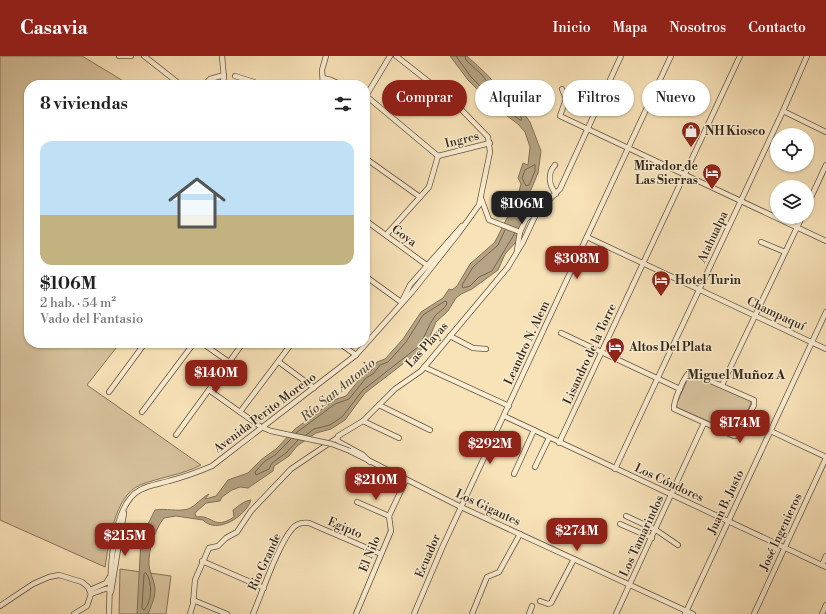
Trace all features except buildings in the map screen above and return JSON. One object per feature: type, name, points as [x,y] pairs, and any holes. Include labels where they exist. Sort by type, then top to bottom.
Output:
[{"type":"street","points":[[119,56],[132,56]]},
{"type":"street","points":[[144,56],[175,80]]},
{"type":"street","points":[[222,56],[224,75],[222,80]]},
{"type":"street","points":[[326,56],[322,78],[331,80]]},
{"type":"street","points":[[370,88],[390,56]]},
{"type":"street","points":[[396,56],[457,104],[486,135],[490,143]]},
{"type":"street","points":[[516,253],[520,232],[526,219],[556,194],[621,56]]},
{"type":"street","name":"Leandro N. Alem","points":[[461,507],[671,56]]},
{"type":"street","name":"Lisandro de la Torre","points":[[559,443],[740,56]]},
{"type":"street","name":"Atahualpa","points":[[615,469],[783,111],[807,56]]},
{"type":"street","points":[[209,80],[224,75]]},
{"type":"street","points":[[235,76],[245,80]]},
{"type":"street","points":[[562,89],[566,99],[560,116],[826,241]]},
{"type":"street","name":"Ingres","points":[[370,100],[438,156],[490,143]]},
{"type":"street","points":[[783,111],[826,132]]},
{"type":"street","name":"Avenida Perito Moreno","points":[[370,339],[401,302],[410,285],[429,266],[479,205],[490,152],[490,143]]},
{"type":"street","points":[[386,235],[420,197],[431,182],[438,156]]},
{"type":"street","points":[[370,162],[420,197]]},
{"type":"street","points":[[554,165],[549,177],[552,189],[556,194]]},
{"type":"street","points":[[814,191],[826,165]]},
{"type":"street","points":[[481,196],[489,220],[520,232]]},
{"type":"street","name":"Las Playas","points":[[202,561],[208,548],[218,546],[226,538],[237,532],[251,511],[291,469],[363,420],[395,389],[424,367],[508,267],[540,207]]},
{"type":"street","name":"Goya","points":[[370,224],[429,266]]},
{"type":"street","points":[[722,385],[798,224]]},
{"type":"street","name":"Champaquí","points":[[587,237],[644,262],[826,349]]},
{"type":"street","points":[[761,242],[785,252]]},
{"type":"street","points":[[370,280],[401,302]]},
{"type":"street","name":"Juan B. Justo","points":[[686,612],[826,312]]},
{"type":"street","points":[[562,333],[680,389]]},
{"type":"street","points":[[450,336],[474,348],[486,349]]},
{"type":"street","points":[[108,392],[141,348]]},
{"type":"street","points":[[142,412],[190,348]]},
{"type":"street","points":[[209,348],[229,362]]},
{"type":"street","points":[[176,435],[239,348]]},
{"type":"street","points":[[240,412],[289,348]]},
{"type":"street","points":[[346,348],[356,355]]},
{"type":"street","name":"Avenida Perito Moreno","points":[[109,614],[109,578],[117,527],[131,499],[137,492],[212,466],[356,355],[362,348]]},
{"type":"street","points":[[279,362],[314,388]]},
{"type":"street","points":[[424,367],[509,406]]},
{"type":"street","points":[[691,372],[722,385],[754,401],[740,434],[736,437],[674,409],[674,404],[680,389],[687,374],[691,372]]},
{"type":"street","name":"Los Gigantes","points":[[209,390],[261,427],[271,431],[332,444],[350,451],[461,507],[693,614]]},
{"type":"street","points":[[379,405],[430,430]]},
{"type":"street","name":"Los Cóndores","points":[[504,416],[824,566]]},
{"type":"street","points":[[363,420],[399,438]]},
{"type":"street","points":[[747,420],[826,458]]},
{"type":"street","name":"Los Tamarindos","points":[[616,614],[672,496],[704,423]]},
{"type":"street","points":[[514,474],[534,430]]},
{"type":"street","points":[[337,437],[339,442],[363,455],[370,462]]},
{"type":"street","points":[[535,467],[549,438]]},
{"type":"street","name":"José Ingenieros","points":[[754,614],[826,458]]},
{"type":"street","name":"El Nilo","points":[[356,614],[391,531],[389,516],[406,480]]},
{"type":"street","points":[[357,502],[389,516]]},
{"type":"street","name":"Ecuador","points":[[414,614],[461,507]]},
{"type":"street","name":"Avenida Perito Moreno","points":[[109,602],[125,510]]},
{"type":"street","points":[[626,516],[656,530],[678,544]]},
{"type":"street","name":"Egipto","points":[[300,523],[309,523],[381,554]]},
{"type":"street","name":"Rio Grande","points":[[253,614],[291,530],[300,523]]},
{"type":"street","points":[[620,524],[652,538]]},
{"type":"street","points":[[472,614],[487,577],[499,572],[520,534]]},
{"type":"street","points":[[824,566],[826,556]]},
{"type":"street","points":[[540,601],[548,604],[552,603],[574,559]]},
{"type":"street","points":[[190,614],[195,580],[202,561],[264,588]]},
{"type":"street","points":[[0,606],[32,584],[54,576],[63,576],[82,582],[90,592]]},
{"type":"street","points":[[74,614],[87,606],[90,592],[106,583],[109,578]]},
{"type":"street","points":[[90,592],[105,589],[109,590]]},
{"type":"street","points":[[193,600],[228,614]]},
{"type":"street","points":[[822,614],[826,605]]},
{"type":"street","points":[[529,614],[532,606]]},
{"type":"shaded area","points":[[0,56],[82,56],[122,80],[24,80],[24,348],[116,348],[87,385],[201,465],[140,485],[131,491],[124,499],[114,521],[105,567],[0,520]]},
{"type":"shaded area","points":[[693,374],[750,400],[751,403],[738,432],[735,433],[678,408],[676,405],[689,376]]},
{"type":"shaded area","points":[[120,569],[171,576],[166,614],[119,614]]},
{"type":"water","name":"Río San Antonio","points":[[450,56],[467,56],[491,80],[475,80],[475,87]]},
{"type":"water","name":"Río San Antonio","points":[[507,116],[526,116],[530,122],[541,151],[538,173],[527,199],[525,216],[517,241],[505,254],[498,270],[472,289],[456,298],[448,311],[436,322],[428,341],[421,350],[365,393],[345,420],[331,429],[316,433],[297,446],[289,456],[274,466],[273,471],[248,488],[240,487],[232,490],[222,497],[220,501],[206,503],[195,513],[196,517],[202,517],[217,522],[227,521],[234,517],[233,510],[243,503],[251,500],[248,506],[237,517],[230,522],[216,525],[209,524],[203,520],[176,516],[164,518],[155,534],[149,559],[150,572],[155,587],[154,599],[148,614],[137,614],[141,538],[155,510],[188,509],[209,494],[205,499],[216,496],[228,480],[248,473],[262,459],[276,449],[295,429],[334,400],[346,396],[363,375],[372,370],[377,362],[385,359],[403,339],[421,312],[443,298],[449,289],[452,290],[457,286],[470,264],[495,242],[507,218],[514,209],[521,184],[518,178],[523,163],[528,165],[530,147],[525,132],[518,124]]},
{"type":"place","name":"NH Kiosco","points":[[691,148]]},
{"type":"place","name":"Mirador de Las Sierras","points":[[712,190]]},
{"type":"place","name":"Hotel Turin","points":[[661,297]]},
{"type":"place","name":"Altos Del Plata","points":[[615,364]]},
{"type":"district","name":"Miguel Muñoz A","points":[[736,375]]}]
